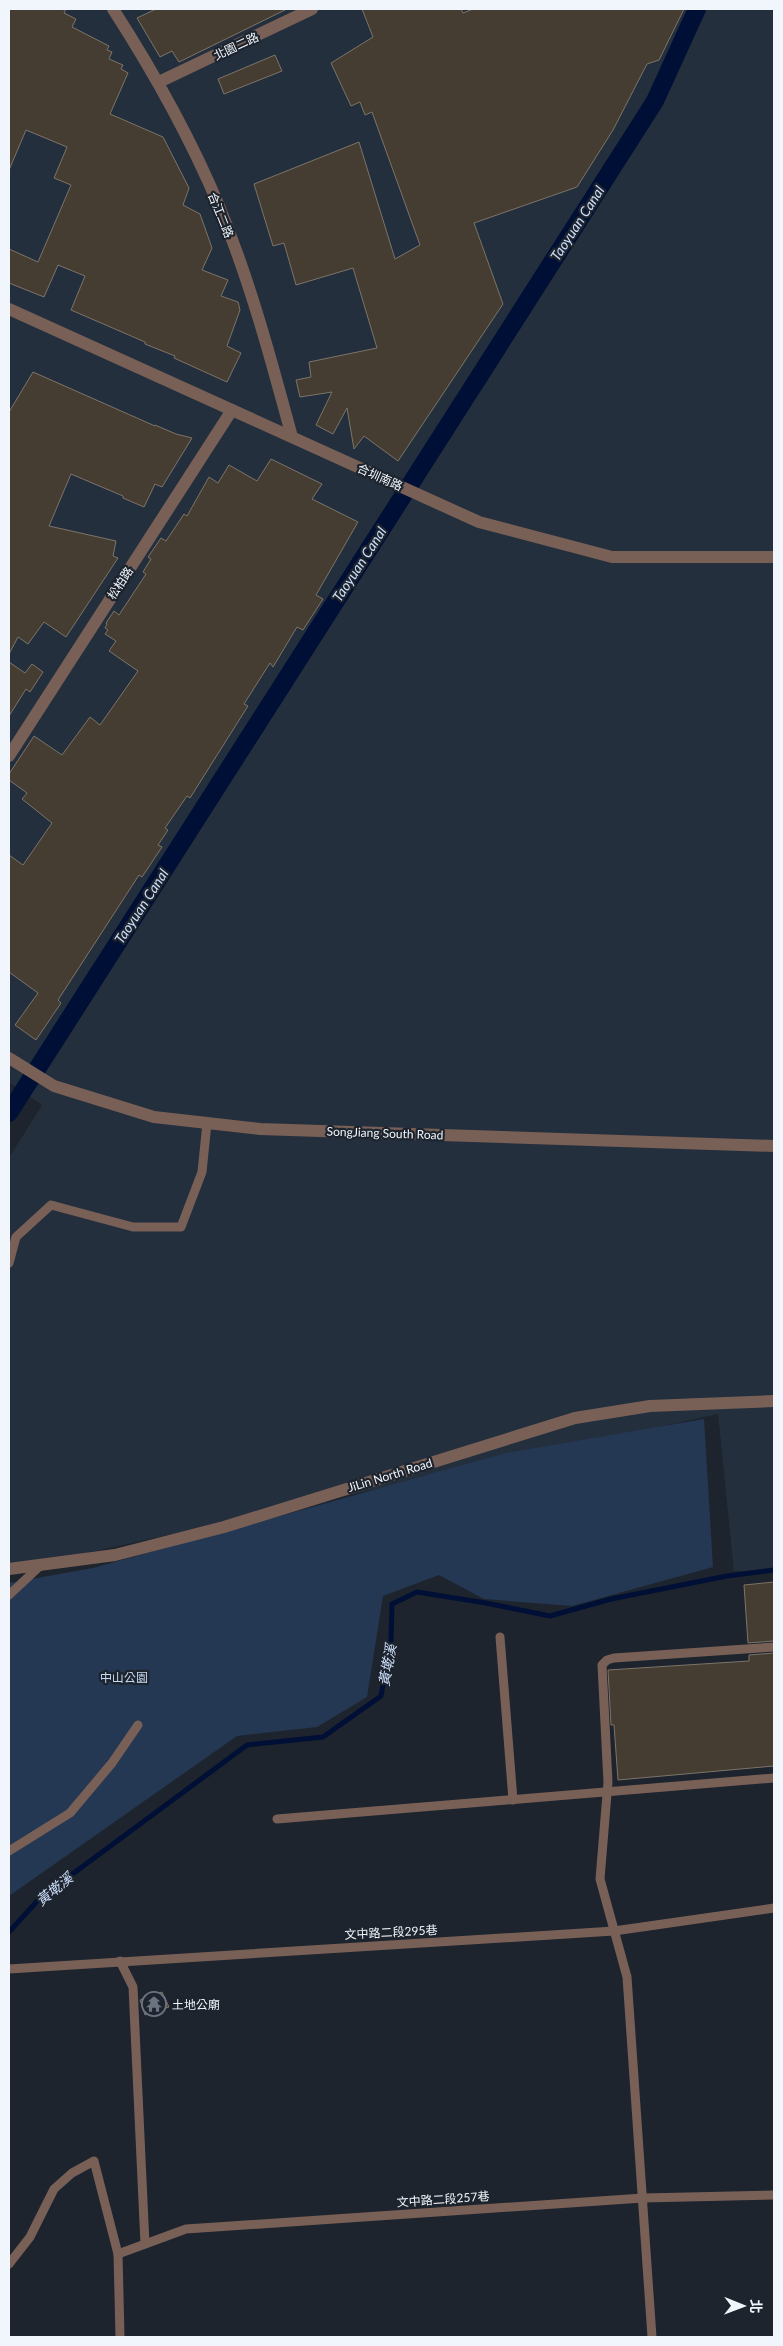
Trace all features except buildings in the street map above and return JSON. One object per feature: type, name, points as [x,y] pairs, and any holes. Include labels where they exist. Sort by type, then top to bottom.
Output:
[{"type":"street","name":"合江二路","points":[[113,9],[159,82],[219,206],[260,319],[292,437]]},
{"type":"street","name":"北園二路","points":[[159,82],[312,9]]},
{"type":"street","name":"合圳南路","points":[[9,309],[479,522],[612,557],[774,557]]},
{"type":"street","name":"松柏路","points":[[9,756],[232,410]]},
{"type":"street","name":"SongJiang South Road","points":[[14,1065],[54,1086],[154,1117],[260,1129],[774,1146]]},
{"type":"street","name":"JiLin North Road","points":[[9,1570],[116,1554],[224,1527],[575,1418],[650,1406],[773,1398]]},
{"type":"lane","points":[[9,1263],[16,1237],[51,1205],[133,1227],[181,1227],[202,1172],[208,1123]]},
{"type":"lane","points":[[9,1595],[41,1565]]},
{"type":"lane","points":[[500,1637],[513,1800]]},
{"type":"lane","points":[[652,2337],[627,1977],[600,1879],[607,1793],[602,1665],[607,1660],[774,1647]]},
{"type":"lane","points":[[9,1851],[70,1813],[112,1763],[138,1725]]},
{"type":"lane","points":[[277,1819],[774,1778]]},
{"type":"lane","name":"文中路二段295巷","points":[[9,1969],[614,1931],[774,1908]]},
{"type":"lane","points":[[120,1961],[133,1987],[144,2244]]},
{"type":"lane","points":[[9,2264],[30,2237],[54,2189],[72,2173],[94,2161],[118,2254],[120,2337]]},
{"type":"lane","name":"文中路二段257巷","points":[[118,2254],[186,2228],[643,2198],[774,2195]]},
{"type":"shaded area","points":[[9,9],[774,9],[774,1572],[734,1571],[718,1414],[9,1570],[9,1158],[42,1105],[9,1082]]},
{"type":"green space","name":"中山公園","points":[[704,1419],[713,1567],[572,1606],[484,1599],[439,1575],[383,1596],[367,1697],[317,1727],[237,1736],[9,1896],[9,1583],[93,1568],[506,1453]]},
{"type":"waterway","name":"Taoyuan Canal","points":[[9,1113],[655,101],[697,9]]},
{"type":"waterway","name":"黃墘溪","points":[[9,1932],[40,1898],[247,1745],[323,1737],[381,1696],[391,1641],[392,1604],[417,1592],[550,1616],[611,1599],[727,1576],[774,1570]]},
{"type":"place","name":"土地公廟","points":[[154,2004]]}]
